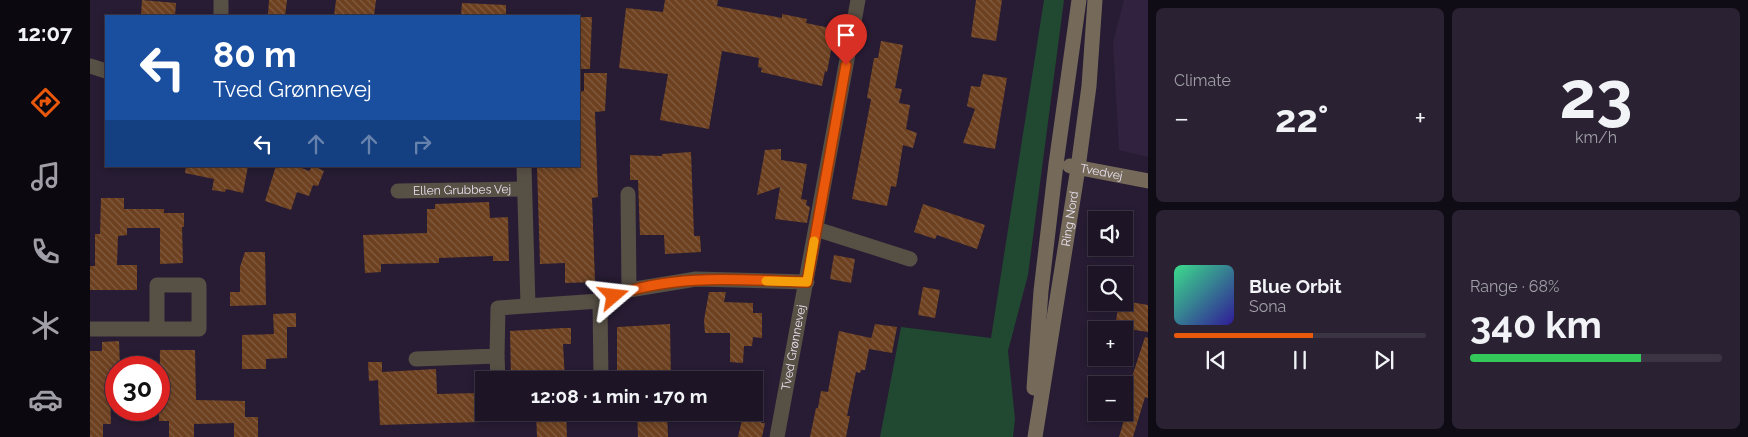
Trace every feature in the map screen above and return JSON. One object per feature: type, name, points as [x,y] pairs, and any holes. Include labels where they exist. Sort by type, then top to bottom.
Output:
[{"type":"main road","name":"Ring Nord","points":[[1031,437],[1041,291],[1056,164],[1079,0]]},
{"type":"main road","name":"Ring Nord","points":[[1035,437],[1078,168],[1089,86],[1095,0]]},
{"type":"main road","name":"Tvedvej","points":[[1056,164],[1148,181]]},
{"type":"street","name":"Tved Grønnevej","points":[[777,437],[858,0]]},
{"type":"street","points":[[90,66],[105,71]]},
{"type":"street","name":"Ellen Grubbes Vej","points":[[524,167],[528,306]]},
{"type":"street","name":"Ellen Grubbes Vej","points":[[398,191],[524,190]]},
{"type":"street","points":[[628,194],[629,290]]},
{"type":"street","points":[[816,229],[910,259]]},
{"type":"street","points":[[498,371],[498,308],[600,301],[629,290],[696,279],[807,282]]},
{"type":"street","points":[[600,301],[601,371]]},
{"type":"street","points":[[90,329],[157,329]]},
{"type":"street","points":[[416,359],[497,356]]},
{"type":"shaded area","points":[[1124,0],[1148,0],[1148,157],[1119,150],[1113,43]]},
{"type":"green space","points":[[1044,0],[1064,0],[1028,275],[1008,351],[1015,419],[1013,437],[880,437],[901,327],[991,338]]},
{"type":"building","points":[[142,0],[176,3],[175,15],[141,15]]},
{"type":"building","points":[[269,0],[287,0],[285,15],[268,15]]},
{"type":"building","points":[[336,0],[376,0],[374,15],[334,15]]},
{"type":"building","points":[[665,0],[718,0],[717,6],[782,18],[782,14],[807,19],[806,23],[835,29],[827,72],[825,71],[822,86],[761,72],[762,68],[758,67],[759,58],[722,51],[709,129],[660,120],[668,74],[619,68],[626,8],[663,12]]},
{"type":"building","points":[[976,0],[1002,0],[996,41],[971,37]]},
{"type":"building","points":[[462,3],[506,5],[506,15],[461,15]]},
{"type":"building","points":[[580,17],[592,17],[590,69],[580,69]]},
{"type":"building","points":[[881,41],[903,45],[895,88],[902,89],[899,103],[910,105],[906,129],[917,133],[913,148],[903,145],[896,187],[891,186],[887,206],[852,199],[871,99],[867,98],[874,58],[878,58]]},
{"type":"building","points":[[584,73],[607,73],[605,111],[595,112],[598,197],[592,198],[595,282],[565,283],[565,263],[540,264],[537,167],[580,167],[580,92],[584,91]]},
{"type":"building","points":[[983,74],[1007,78],[995,149],[963,143],[975,109],[967,106],[971,86],[980,87]]},
{"type":"building","points":[[781,149],[781,160],[807,164],[801,199],[807,200],[806,205],[810,207],[807,223],[775,219],[780,187],[757,195],[765,150]]},
{"type":"building","points":[[691,152],[694,236],[700,236],[701,252],[665,254],[664,235],[640,235],[638,180],[630,180],[630,155],[662,156],[662,154]]},
{"type":"building","points":[[186,167],[248,167],[243,193],[226,189],[225,192],[212,190],[214,179],[185,173]]},
{"type":"building","points":[[276,167],[299,167],[309,171],[312,167],[315,167],[324,171],[318,186],[313,185],[309,196],[297,192],[291,210],[265,201]]},
{"type":"building","points":[[101,198],[124,198],[124,209],[164,209],[164,213],[184,213],[184,227],[182,227],[183,263],[160,264],[160,228],[127,228],[127,235],[118,236],[117,265],[137,265],[137,290],[90,290],[90,266],[95,266],[95,234],[100,234]]},
{"type":"building","points":[[489,202],[490,218],[508,217],[509,261],[493,261],[493,256],[439,258],[439,263],[381,264],[381,272],[365,273],[363,235],[427,233],[427,209],[435,209],[435,204]]},
{"type":"building","points":[[923,204],[985,225],[977,249],[937,235],[935,239],[914,232]]},
{"type":"building","points":[[245,252],[265,252],[266,305],[230,306],[230,292],[240,292],[240,267]]},
{"type":"building","points":[[834,255],[855,259],[851,283],[830,279]]},
{"type":"building","points":[[923,287],[940,290],[935,318],[918,315]]},
{"type":"building","points":[[709,292],[726,292],[724,302],[753,303],[753,313],[762,313],[762,338],[753,337],[752,346],[744,346],[743,363],[730,362],[730,333],[705,333],[704,320]]},
{"type":"building","points":[[1133,302],[1148,305],[1148,332],[1133,330],[1133,321],[1116,321],[1118,311],[1133,311]]},
{"type":"building","points":[[296,313],[296,327],[287,327],[287,358],[266,359],[266,369],[242,369],[242,335],[274,334],[273,314]]},
{"type":"building","points":[[670,324],[671,371],[617,371],[617,327]]},
{"type":"building","points":[[875,324],[897,327],[892,353],[869,349],[865,370],[861,370],[860,373],[856,372],[847,416],[850,416],[846,437],[810,437],[821,391],[828,392],[839,331],[871,338],[870,343]]},
{"type":"building","points":[[571,328],[571,344],[563,344],[564,371],[511,371],[510,331]]},
{"type":"building","points":[[1145,337],[1148,338],[1148,398],[1145,397],[1133,437],[1119,437],[1124,421],[1133,421],[1132,376]]},
{"type":"building","points":[[119,341],[120,356],[105,356],[105,421],[111,421],[111,424],[103,424],[103,437],[90,437],[90,351],[102,351],[102,342]]},
{"type":"building","points":[[160,350],[195,350],[196,400],[245,401],[245,417],[258,417],[258,437],[234,437],[234,423],[194,424],[194,437],[169,437],[170,356],[160,356]]},
{"type":"building","points":[[368,362],[382,362],[382,372],[436,369],[437,394],[475,393],[475,421],[480,422],[380,425],[378,380],[369,381]]},
{"type":"building","points":[[536,421],[566,421],[567,437],[537,437]]},
{"type":"building","points":[[637,421],[667,421],[668,437],[638,437]]},
{"type":"building","points":[[742,421],[761,421],[761,423],[765,423],[762,437],[738,437]]},
{"type":"slow traffic","points":[[766,281],[807,282],[814,241]]},
{"type":"route","points":[[614,296],[629,290],[696,279],[807,282],[846,65]]}]
